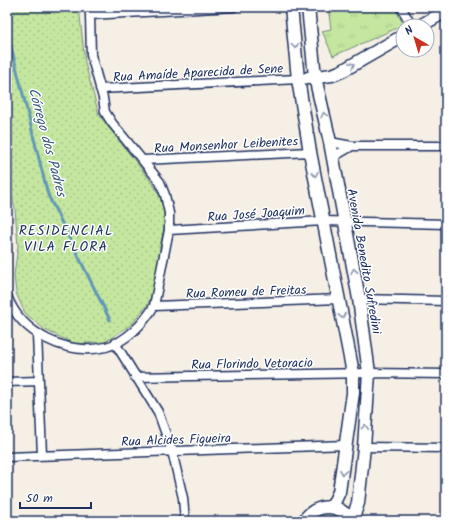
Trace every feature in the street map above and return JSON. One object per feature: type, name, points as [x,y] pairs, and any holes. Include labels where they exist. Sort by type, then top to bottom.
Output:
[{"type":"main road","points":[[290,7],[298,79],[310,152],[353,373],[353,393],[347,445],[339,492],[332,507]]},
{"type":"main road","name":"Avenida Benedito Sufredini","points":[[308,7],[315,77],[333,157],[359,299],[369,373],[364,447],[358,502],[352,521]]},
{"type":"main road","points":[[434,18],[446,11]]},
{"type":"main road","points":[[298,79],[332,75],[342,71],[395,41]]},
{"type":"main road","points":[[304,521],[312,512],[319,508],[332,507],[343,511],[352,521]]},
{"type":"street","points":[[7,296],[10,305],[27,327],[55,343],[74,348],[90,349],[107,347],[135,329],[148,316],[154,306],[169,230],[166,195],[160,182],[144,160],[112,123],[105,112],[91,55],[90,11],[234,7]]},
{"type":"street","points":[[401,7],[407,18]]},
{"type":"street","name":"Rua Amaíde Aparecida de Sene","points":[[100,89],[298,79]]},
{"type":"street","points":[[330,142],[352,146],[446,146]]},
{"type":"street","points":[[333,157],[352,146]]},
{"type":"street","name":"Rua Monsenhor Leibenites","points":[[144,160],[310,152]]},
{"type":"street","name":"Rua José Joaquim","points":[[169,230],[324,221],[446,224]]},
{"type":"street","name":"Rua Romeu de Freitas","points":[[154,306],[339,299]]},
{"type":"street","points":[[359,299],[446,300]]},
{"type":"street","points":[[37,334],[42,455]]},
{"type":"street","points":[[115,343],[158,412],[172,451],[182,498],[185,521]]},
{"type":"street","name":"Rua Florindo Vetoracio","points":[[135,377],[353,373],[446,374]]},
{"type":"street","points":[[7,382],[39,382]]},
{"type":"street","name":"Rua Alcides Figueira","points":[[7,457],[347,445]]},
{"type":"street","points":[[364,447],[446,448]]},
{"type":"green space","points":[[7,7],[79,7],[85,63],[99,115],[154,185],[163,203],[165,223],[160,247],[159,275],[148,304],[132,324],[105,342],[75,344],[45,330],[25,313],[16,293],[14,275],[18,246],[15,209],[7,181]]},
{"type":"green space","points":[[328,7],[394,7],[400,18],[395,18],[395,29],[333,56],[322,31],[331,29]]},
{"type":"green space","points":[[330,513],[339,516],[344,521],[309,521],[318,514]]},
{"type":"waterway","name":"Córrego dos Padres","points":[[7,30],[48,195],[110,320]]},
{"type":"district","name":"RESIDENCIAL VILA FLORA","points":[[66,238]]}]
